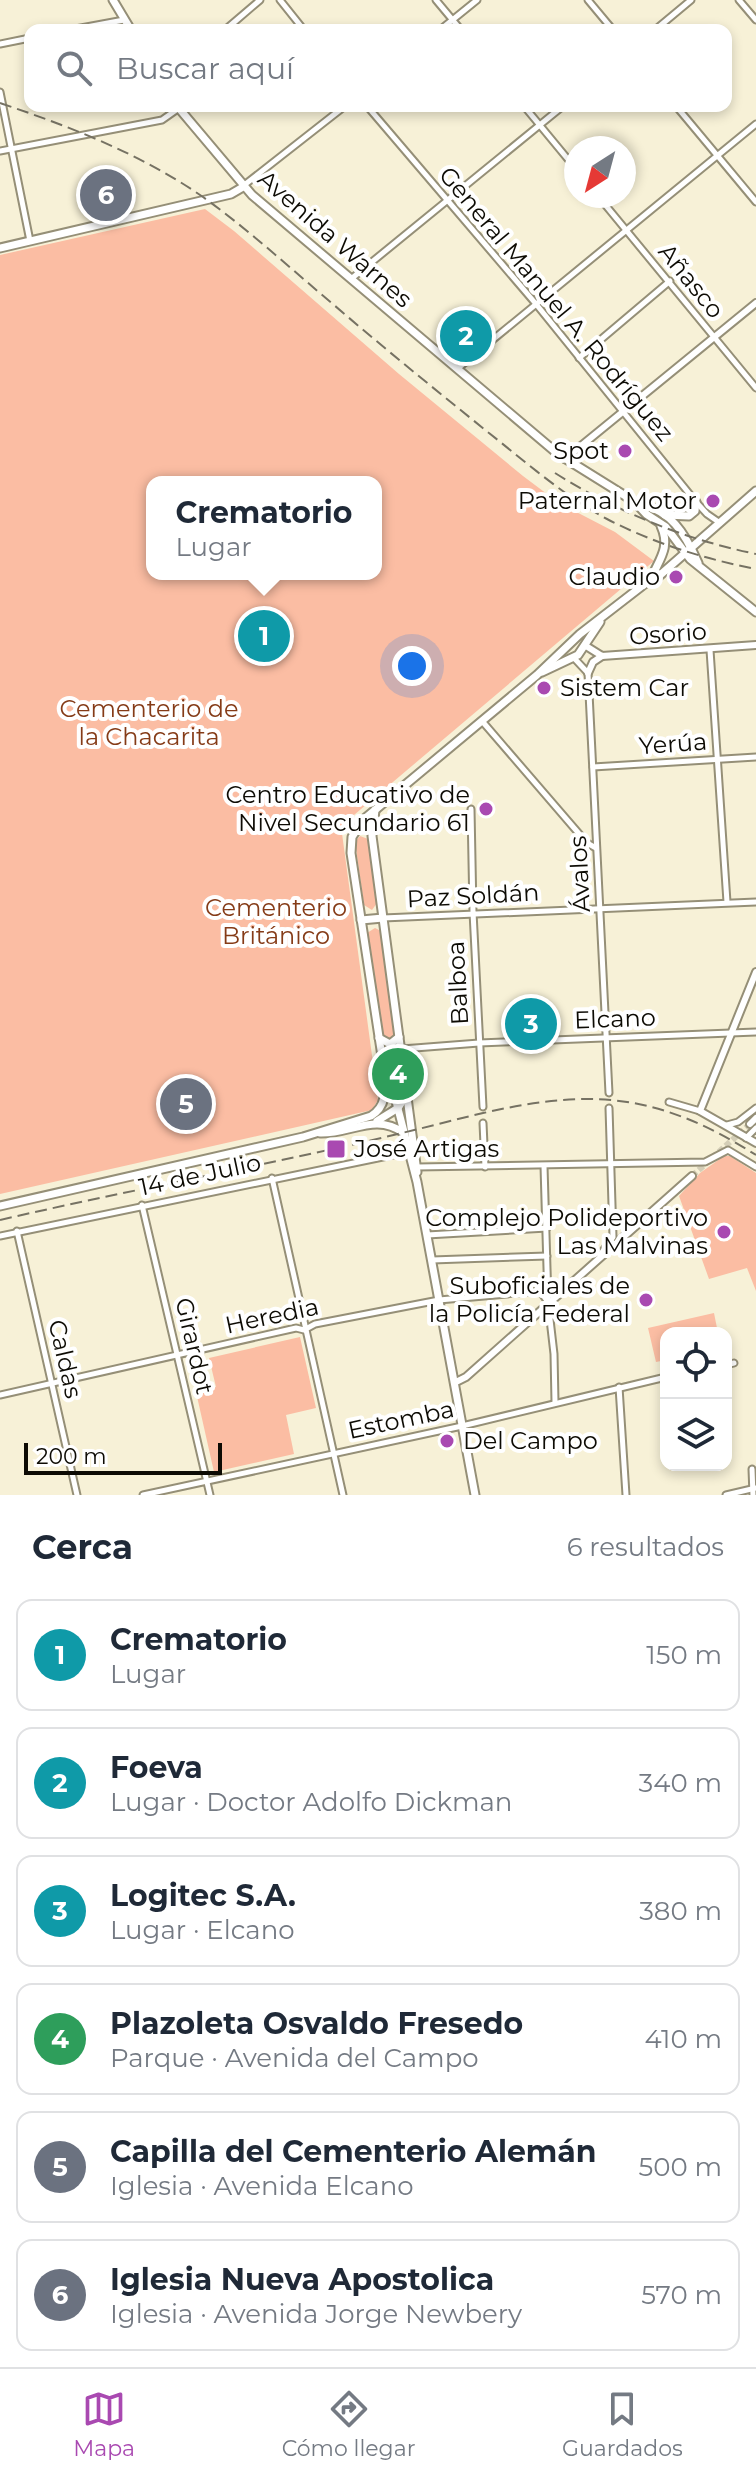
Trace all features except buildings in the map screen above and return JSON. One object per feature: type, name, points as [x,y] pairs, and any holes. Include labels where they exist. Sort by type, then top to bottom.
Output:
[{"type":"main road","points":[[113,0],[127,24]]},
{"type":"main road","name":"Avenida Warnes","points":[[182,112],[243,187],[565,459],[635,502],[672,533],[701,569],[756,612]]},
{"type":"main road","points":[[0,248],[231,194],[243,187]]},
{"type":"main road","points":[[375,1118],[385,1098],[351,853],[352,837],[358,824],[537,675],[573,640],[659,576],[756,491]]},
{"type":"main road","name":"Avenida Warnes","points":[[635,502],[650,506],[681,528],[688,551]]},
{"type":"main road","points":[[665,515],[689,516],[695,511],[696,502]]},
{"type":"main road","points":[[651,579],[665,549],[666,538],[660,524]]},
{"type":"main road","points":[[674,563],[701,569]]},
{"type":"main road","points":[[537,675],[574,658],[586,646],[602,619]]},
{"type":"main road","points":[[573,640],[586,646]]},
{"type":"main road","points":[[566,646],[568,654],[574,658]]},
{"type":"main road","points":[[375,810],[372,836],[417,1182]]},
{"type":"main road","points":[[361,920],[383,918]]},
{"type":"main road","points":[[379,1038],[383,1043],[390,1044],[400,1036]]},
{"type":"main road","points":[[382,1060],[390,1078],[417,1182],[475,1495]]},
{"type":"main road","points":[[0,1206],[375,1118],[398,1108],[407,1094]]},
{"type":"main road","points":[[375,1118],[404,1133]]},
{"type":"street","points":[[232,24],[260,0]]},
{"type":"street","points":[[280,0],[299,24]]},
{"type":"street","points":[[436,0],[456,24]]},
{"type":"street","points":[[448,24],[477,0]]},
{"type":"street","points":[[588,0],[608,24]]},
{"type":"street","points":[[662,24],[691,0]]},
{"type":"street","points":[[739,0],[756,20]]},
{"type":"street","points":[[99,24],[124,19]]},
{"type":"street","points":[[0,44],[24,39]]},
{"type":"street","points":[[0,92],[30,241]]},
{"type":"street","points":[[0,151],[162,120],[172,112]]},
{"type":"street","points":[[243,187],[337,112]]},
{"type":"street","name":"General Manuel A. Rodríguez","points":[[372,112],[536,304],[696,502],[720,523]]},
{"type":"street","points":[[529,112],[564,155]]},
{"type":"street","points":[[351,279],[556,112]]},
{"type":"street","points":[[681,112],[756,202]]},
{"type":"street","points":[[457,369],[756,124]]},
{"type":"street","name":"Añasco","points":[[608,208],[756,388]]},
{"type":"street","points":[[579,358],[670,281]]},
{"type":"street","points":[[565,459],[756,303]]},
{"type":"street","name":"Osorio","points":[[586,646],[602,656],[756,645]]},
{"type":"street","points":[[710,650],[727,902]]},
{"type":"street","points":[[574,658],[588,673],[593,662],[602,656]]},
{"type":"street","name":"Ávalos","points":[[588,673],[609,1093]]},
{"type":"street","points":[[482,721],[587,843],[597,848]]},
{"type":"street","name":"Yerúa","points":[[593,767],[756,757]]},
{"type":"street","name":"Balboa","points":[[471,809],[483,1107]]},
{"type":"street","name":"Paz Soldán","points":[[383,918],[756,902]]},
{"type":"street","points":[[700,1111],[756,972]]},
{"type":"street","name":"Elcano","points":[[382,1060],[402,1049],[479,1043],[756,1032]]},
{"type":"street","points":[[669,1102],[700,1111],[756,1143]]},
{"type":"street","points":[[599,1258],[613,1237],[609,1108]]},
{"type":"street","points":[[727,1125],[738,1122],[756,1108]]},
{"type":"street","points":[[746,1138],[756,1118]]},
{"type":"street","points":[[483,1123],[485,1167]]},
{"type":"street","points":[[417,1167],[701,1163],[709,1162],[725,1151],[735,1152],[756,1167]]},
{"type":"street","name":"14 de Julio","points":[[0,1236],[407,1152]]},
{"type":"street","points":[[544,1166],[555,1402]]},
{"type":"street","points":[[454,1383],[466,1377],[692,1176]]},
{"type":"street","points":[[272,1178],[343,1495]]},
{"type":"street","name":"Girardot","points":[[142,1205],[210,1495]]},
{"type":"street","points":[[427,1235],[547,1228]]},
{"type":"street","name":"Caldas","points":[[17,1231],[77,1495]]},
{"type":"street","points":[[431,1260],[547,1256]]},
{"type":"street","name":"Heredia","points":[[0,1395],[296,1328],[304,1330],[315,1324],[439,1300],[540,1291],[548,1302]]},
{"type":"street","name":"Estomba","points":[[143,1495],[462,1426],[660,1378]]},
{"type":"street","points":[[619,1387],[626,1495]]},
{"type":"street","points":[[726,1495],[754,1491],[752,1469]]},
{"type":"green space","name":"Cementerio de la Chacarita","points":[[205,209],[523,476],[559,503],[615,532],[654,561],[341,826],[378,1100],[372,1110],[0,1194],[0,255]]},
{"type":"green space","points":[[360,836],[368,839],[377,903],[372,910],[364,905],[355,842]]},
{"type":"green space","points":[[375,928],[381,931],[396,1034],[390,1039],[382,1036],[367,933]]},
{"type":"green space","name":"Complejo Polideportivo Las Malvinas","points":[[724,1156],[730,1156],[756,1173],[756,1291],[747,1268],[709,1279],[679,1196],[700,1173]]},
{"type":"green space","points":[[714,1313],[717,1327],[660,1327],[660,1361],[656,1362],[648,1328]]},
{"type":"green space","points":[[300,1337],[316,1408],[286,1415],[294,1454],[214,1472],[196,1392],[216,1387],[209,1358]]},
{"type":"tunnel","points":[[692,1176],[750,1124]]},
{"type":"railway","points":[[0,103],[24,112]]},
{"type":"railway","points":[[25,112],[105,143],[203,197],[546,479],[591,510],[661,543],[756,569]]},
{"type":"railway","points":[[555,473],[627,512],[677,532],[756,554]]},
{"type":"railway","points":[[0,1220],[352,1145],[505,1108],[558,1100],[611,1100],[650,1107],[704,1126],[756,1155]]},
{"type":"place","name":"Iglesia Nueva Apostolica","points":[[106,195]]},
{"type":"place","name":"Foeva","points":[[466,336]]},
{"type":"place","name":"Spot","points":[[625,451]]},
{"type":"place","name":"Paternal Motor","points":[[713,501]]},
{"type":"place","name":"Claudio","points":[[676,577]]},
{"type":"place","name":"Crematorio","points":[[264,636]]},
{"type":"place","name":"Sistem Car","points":[[544,688]]},
{"type":"place","name":"Centro Educativo de Nivel Secundario 61","points":[[486,809]]},
{"type":"place","name":"Logitec S.A.","points":[[531,1024]]},
{"type":"place","name":"Plazoleta Osvaldo Fresedo","points":[[398,1074]]},
{"type":"place","name":"Capilla del Cementerio Alemán","points":[[186,1104]]},
{"type":"place","name":"José Artigas","points":[[336,1149]]},
{"type":"place","name":"Complejo Polideportivo Las Malvinas","points":[[724,1232]]},
{"type":"place","name":"Suboficiales de la Policía Federal","points":[[646,1300]]},
{"type":"place","name":"Del Campo","points":[[447,1441]]},
{"type":"park label","name":"Cementerio Británico","points":[[276,922]]}]
